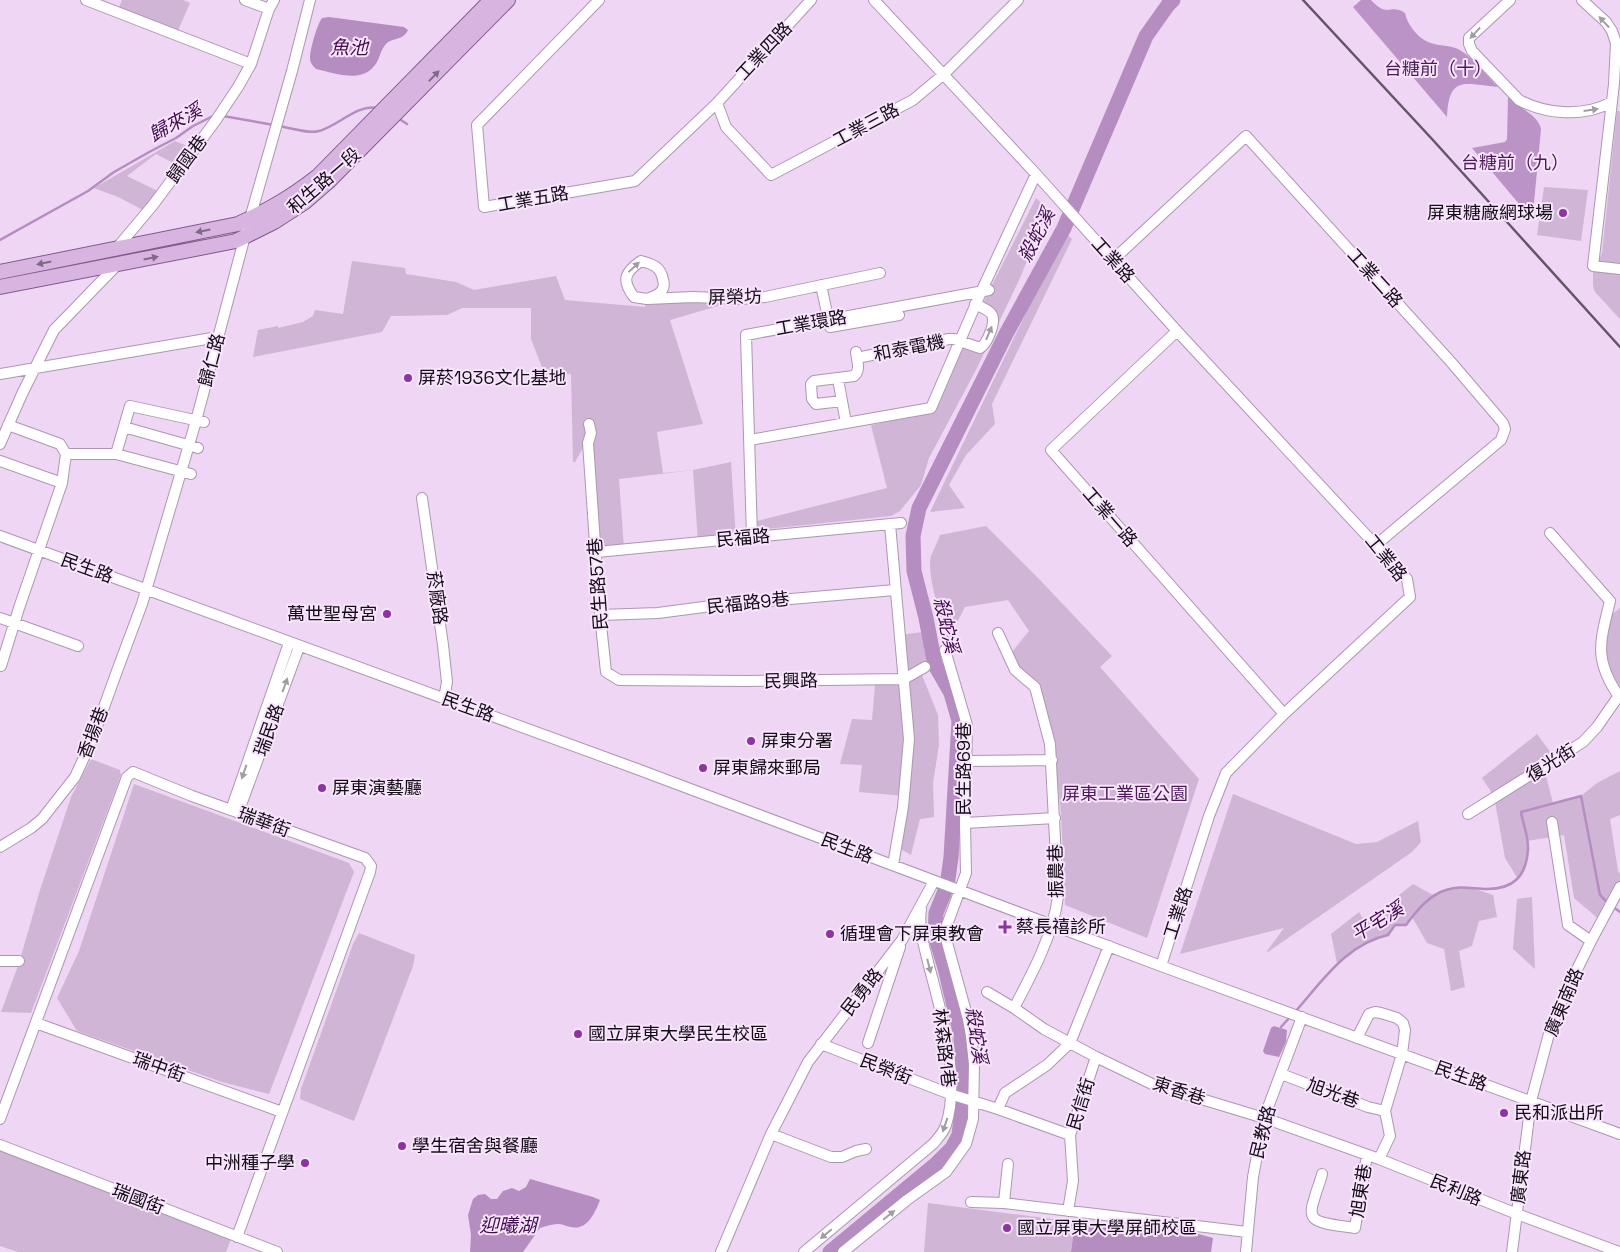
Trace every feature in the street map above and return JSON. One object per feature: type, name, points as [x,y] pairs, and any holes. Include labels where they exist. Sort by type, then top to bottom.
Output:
[{"type":"main road","name":"和生路一段","points":[[0,287],[236,241],[274,222],[305,202],[328,182],[491,0]]},
{"type":"main road","name":"和生路一段","points":[[0,272],[238,224],[250,219],[291,197],[318,176],[508,0]]},
{"type":"street","points":[[86,0],[251,64]]},
{"type":"street","points":[[245,0],[271,5]]},
{"type":"street","name":"歸仁路","points":[[146,590],[186,473],[200,422],[218,337],[310,0]]},
{"type":"street","name":"工業五路","points":[[600,0],[477,125],[484,207],[635,181],[716,103]]},
{"type":"street","name":"工業四路","points":[[716,103],[812,0]]},
{"type":"street","points":[[750,440],[931,408],[975,304],[985,291],[1036,174],[874,0]]},
{"type":"street","name":"工業三路","points":[[716,103],[726,127],[772,175],[913,100],[944,74],[1018,0]]},
{"type":"street","points":[[1510,0],[1469,38],[1469,44],[1472,51],[1519,100],[1529,105],[1550,110],[1570,112],[1600,109],[1616,103]]},
{"type":"street","points":[[1582,0],[1606,22],[1612,31],[1616,43],[1616,103],[1593,266],[1620,269]]},
{"type":"street","name":"歸國巷","points":[[116,248],[143,218],[222,111],[251,64],[271,5]]},
{"type":"street","name":"工業二路","points":[[1113,260],[1246,136],[1451,362],[1503,423],[1505,429],[1501,440],[1376,544]]},
{"type":"street","name":"工業路","points":[[1036,174],[1177,331],[1407,579],[1410,597],[1284,714],[1226,773],[1209,816],[1161,966]]},
{"type":"street","points":[[0,444],[34,368],[54,330],[118,264],[116,248]]},
{"type":"street","name":"屏榮坊","points":[[647,299],[693,297],[742,299],[765,297],[880,273]]},
{"type":"street","points":[[822,285],[830,327],[898,315]]},
{"type":"street","name":"工業環路","points":[[752,538],[746,335],[985,291]]},
{"type":"street","name":"和泰電機","points":[[842,402],[819,405],[812,399],[811,384],[814,381],[850,377],[857,373],[859,369],[857,355],[950,339],[980,348],[984,346],[994,317],[991,312],[975,304]]},
{"type":"street","name":"工業一路","points":[[1177,331],[1051,450],[1284,714]]},
{"type":"street","points":[[0,374],[218,337]]},
{"type":"street","points":[[838,378],[846,423]]},
{"type":"street","points":[[116,454],[130,406],[200,422]]},
{"type":"street","name":"民生路57巷","points":[[589,424],[591,433],[588,443],[600,615],[606,672],[619,680],[677,680]]},
{"type":"street","points":[[1,666],[18,608],[40,551],[62,483],[66,454],[60,444],[8,425]]},
{"type":"street","points":[[124,427],[193,447]]},
{"type":"street","points":[[66,454],[116,454],[186,473]]},
{"type":"street","points":[[0,461],[62,483]]},
{"type":"street","name":"菸廠路","points":[[422,498],[447,682],[444,699]]},
{"type":"street","name":"民福路","points":[[596,552],[901,523]]},
{"type":"street","points":[[890,524],[909,739],[903,807],[893,865]]},
{"type":"street","name":"復光街","points":[[1468,814],[1583,742],[1597,727],[1619,696],[1604,671],[1600,645],[1610,601],[1550,534]]},
{"type":"street","name":"民生路","points":[[0,536],[637,769],[961,891]]},
{"type":"street","name":"香揚巷","points":[[0,847],[42,819],[75,777],[92,740],[146,590]]},
{"type":"street","name":"民福路9巷","points":[[600,615],[658,613],[711,606],[895,590]]},
{"type":"street","points":[[0,618],[78,646]]},
{"type":"street","points":[[965,823],[1055,818],[1050,744],[1035,686],[1015,670],[998,633]]},
{"type":"street","name":"瑞民路","points":[[234,812],[294,645]]},
{"type":"street","name":"民生路69巷","points":[[843,1252],[907,1200],[946,1172],[966,1144],[973,1119],[974,1064],[971,1036],[946,938],[947,926],[966,873],[965,823],[968,725],[945,650]]},
{"type":"street","name":"民興路","points":[[677,680],[747,681],[904,678],[925,667]]},
{"type":"street","points":[[967,761],[1052,760]]},
{"type":"street","name":"瑞華街","points":[[0,1119],[128,777],[133,772],[234,812],[365,858],[371,866],[353,922],[237,1237]]},
{"type":"street","name":"振農巷","points":[[1014,1008],[1034,970],[1057,909],[1055,818]]},
{"type":"street","points":[[1552,822],[1568,925],[1591,942]]},
{"type":"street","name":"民勇路","points":[[868,1043],[902,940],[934,881]]},
{"type":"street","name":"廣東南路","points":[[1531,1101],[1550,1030],[1560,1004],[1620,887]]},
{"type":"street","points":[[961,891],[1161,966]]},
{"type":"street","name":"林森路1巷","points":[[804,1252],[933,1144],[942,1133],[946,1124],[950,1094],[950,1072],[945,1026],[921,932],[920,914],[922,901]]},
{"type":"street","name":"民勇路","points":[[821,1044],[902,940]]},
{"type":"street","points":[[998,1109],[1005,1093],[1048,1065],[1070,1043],[1109,946]]},
{"type":"street","points":[[0,961],[18,961]]},
{"type":"street","name":"民生路","points":[[1161,966],[1620,1134]]},
{"type":"street","name":"民信街","points":[[987,992],[1044,1029],[1096,1057],[1070,1135],[1073,1182],[1068,1210]]},
{"type":"street","points":[[1357,1038],[1369,1014],[1374,1012],[1397,1018],[1403,1023],[1406,1030],[1402,1054],[1386,1111]]},
{"type":"street","name":"民教路","points":[[1246,1252],[1253,1177],[1264,1118],[1302,1017]]},
{"type":"street","name":"瑞中街","points":[[36,1023],[282,1112]]},
{"type":"street","points":[[721,1252],[771,1134],[808,1062],[821,1044]]},
{"type":"street","name":"民榮街","points":[[821,1044],[974,1102]]},
{"type":"street","name":"東香巷","points":[[1096,1057],[1152,1084],[1264,1118]]},
{"type":"street","name":"旭光巷","points":[[1281,1074],[1386,1111]]},
{"type":"street","name":"廣東路","points":[[1512,1252],[1531,1101]]},
{"type":"street","points":[[974,1102],[1070,1135]]},
{"type":"street","name":"旭東巷","points":[[1264,1118],[1379,1159],[1390,1136],[1386,1111]]},
{"type":"street","points":[[771,1134],[830,1157],[842,1157],[866,1149]]},
{"type":"street","name":"瑞國街","points":[[0,1145],[277,1252]]},
{"type":"street","name":"旭東巷","points":[[1322,1174],[1320,1186],[1313,1202],[1311,1214],[1313,1218],[1320,1222],[1355,1228],[1367,1155]]},
{"type":"street","name":"民利路","points":[[1379,1159],[1619,1252]]},
{"type":"street","points":[[1004,1204],[1008,1164]]},
{"type":"street","points":[[971,1202],[1068,1210],[1247,1232]]},
{"type":"green space","points":[[122,0],[183,0],[190,3],[176,35],[117,12]]},
{"type":"green space","name":"台糖前（十）","points":[[1361,0],[1371,0],[1381,9],[1396,9],[1405,13],[1410,26],[1416,34],[1424,40],[1463,52],[1498,87],[1460,85],[1451,94],[1447,117],[1353,7]]},
{"type":"green space","name":"台糖前（九）","points":[[1508,97],[1532,116],[1541,129],[1533,213],[1530,217],[1472,148],[1505,142],[1507,139]]},
{"type":"green space","points":[[1617,111],[1620,111],[1620,319],[1595,292],[1593,286],[1593,266],[1599,260],[1602,253]]},
{"type":"green space","points":[[175,141],[192,148],[177,165],[156,154],[127,176],[158,191],[143,210],[118,197],[94,188]]},
{"type":"green space","name":"屏東糖廠網球場","points":[[1544,187],[1588,190],[1581,241],[1537,235]]},
{"type":"green space","points":[[1036,198],[1048,209],[1020,278],[977,368],[929,458],[921,485],[900,511],[891,516],[758,530],[757,521],[887,488],[871,425],[931,413],[937,408],[965,343],[980,348],[994,317],[981,307]]},
{"type":"green space","points":[[1065,232],[1072,239],[992,404],[995,424],[966,455],[949,485],[965,508],[930,512]]},
{"type":"green space","points":[[352,261],[405,268],[406,274],[456,282],[474,290],[556,276],[565,300],[645,307],[647,299],[742,299],[670,320],[703,424],[657,432],[663,473],[693,470],[619,479],[624,549],[597,552],[588,439],[575,462],[573,462],[571,374],[545,375],[531,339],[531,308],[462,308],[447,315],[391,316],[382,332],[253,357],[258,330],[278,326],[278,328],[303,322],[313,316],[315,310],[343,314]]},
{"type":"green space","points":[[731,462],[736,539],[698,542],[693,470]]},
{"type":"green space","name":"屏東工業區公園","points":[[986,526],[1112,656],[1100,667],[1199,779],[1147,938],[1065,905],[1061,813],[1055,759],[1041,692],[1018,669],[1012,652],[1029,631],[1008,600],[965,607],[948,640],[933,586],[930,565],[931,556],[940,535]]},
{"type":"green space","points":[[1620,608],[1620,687],[1615,693],[1599,639],[1599,624]]},
{"type":"green space","points":[[930,631],[939,659],[935,665],[922,675],[938,715],[939,745],[933,783],[934,817],[920,819],[911,855],[899,848],[904,796],[859,792],[862,765],[840,764],[852,719],[872,720],[875,685],[904,684],[900,635]]},
{"type":"green space","points":[[1537,734],[1554,757],[1543,764],[1553,803],[1581,796],[1597,783],[1620,771],[1620,815],[1610,819],[1620,874],[1620,887],[1601,921],[1574,898],[1564,835],[1527,841],[1526,861],[1518,879],[1505,858],[1494,796],[1482,778]]},
{"type":"green space","points":[[91,759],[120,770],[121,775],[31,1013],[1,1012],[19,963],[40,890],[71,797]]},
{"type":"green space","points":[[134,784],[349,863],[354,872],[269,1094],[222,1082],[77,1031],[57,998],[79,951]]},
{"type":"green space","name":"屏東工業區公園","points":[[1233,794],[1356,844],[1377,842],[1418,821],[1421,842],[1412,852],[1268,952],[1284,928],[1180,954]]},
{"type":"green space","points":[[1413,884],[1433,895],[1450,889],[1469,888],[1493,895],[1497,917],[1479,921],[1472,946],[1459,951],[1465,987],[1451,991],[1444,949],[1427,943],[1412,917],[1406,925],[1395,925],[1388,935],[1369,941],[1337,963],[1331,934],[1359,912],[1365,922]]},
{"type":"green space","points":[[1532,897],[1535,969],[1513,949],[1517,899]]},
{"type":"green space","points":[[359,933],[415,955],[413,966],[354,1121],[300,1099],[301,1089],[353,944]]},
{"type":"green space","points":[[0,1151],[231,1239],[226,1252],[18,1252],[0,1246]]},
{"type":"green space","points":[[928,1203],[1075,1222],[1071,1252],[924,1252]]},
{"type":"water","name":"魚池","points":[[329,17],[404,27],[408,30],[403,36],[386,44],[377,63],[369,71],[355,76],[339,75],[316,69],[310,60],[312,43],[318,26],[322,18]]},
{"type":"water","points":[[1274,1026],[1287,1030],[1286,1042],[1279,1057],[1265,1054],[1263,1051],[1271,1028]]},
{"type":"water","name":"迎曦湖","points":[[530,1179],[600,1200],[593,1215],[586,1224],[577,1228],[559,1224],[540,1228],[523,1252],[470,1252],[471,1235],[468,1215],[473,1199],[478,1195],[485,1194],[491,1199],[497,1199],[503,1191],[512,1188],[519,1191],[526,1187]]},
{"type":"water","points":[[1075,1222],[1195,1233],[1213,1238],[1211,1252],[1071,1252]]},
{"type":"waterway","name":"殺蛇溪","points":[[830,1252],[936,1164],[952,1148],[959,1135],[963,1101],[961,1036],[935,935],[936,913],[947,886],[951,857],[959,721],[951,693],[935,665],[914,571],[913,536],[919,508],[1006,334],[1064,228],[1146,36],[1173,0]]},
{"type":"waterway","name":"歸來溪","points":[[279,126],[314,132],[326,128],[362,109],[377,108]]},
{"type":"waterway","name":"歸來溪","points":[[0,240],[88,191],[114,172],[215,115]]},
{"type":"waterway","name":"歸來溪","points":[[223,116],[274,125]]},
{"type":"waterway","name":"歸來溪","points":[[398,118],[407,124]]},
{"type":"waterway","name":"平宅溪","points":[[1294,1013],[1335,966],[1347,956],[1359,947],[1388,935],[1395,925],[1406,925],[1419,909],[1440,892],[1456,888],[1487,889],[1505,887],[1517,879],[1525,867],[1528,850],[1527,836],[1521,812],[1581,796],[1600,895],[1608,903]]},
{"type":"waterway","name":"平宅溪","points":[[1612,906],[1620,912]]},
{"type":"waterway","name":"平宅溪","points":[[1281,1027],[1290,1017]]},
{"type":"railway","points":[[1303,0],[1620,347]]},
{"type":"place","name":"屏東糖廠網球場","points":[[1563,213]]},
{"type":"place","name":"屏菸1936文化基地","points":[[408,378]]},
{"type":"place","name":"萬世聖母宮","points":[[387,614]]},
{"type":"place","name":"屏東分署","points":[[751,741]]},
{"type":"place","name":"屏東歸來郵局","points":[[703,768]]},
{"type":"place","name":"屏東演藝廳","points":[[322,788]]},
{"type":"place","name":"蔡長禧診所","points":[[1005,927]]},
{"type":"place","name":"循理會下屏東教會","points":[[830,934]]},
{"type":"place","name":"國立屏東大學民生校區","points":[[578,1034]]},
{"type":"place","name":"民和派出所","points":[[1504,1113]]},
{"type":"place","name":"學生宿舍與餐廳","points":[[402,1146]]},
{"type":"place","name":"中洲種子學","points":[[305,1163]]},
{"type":"place","name":"國立屏東大學屏師校區","points":[[1007,1228]]}]
